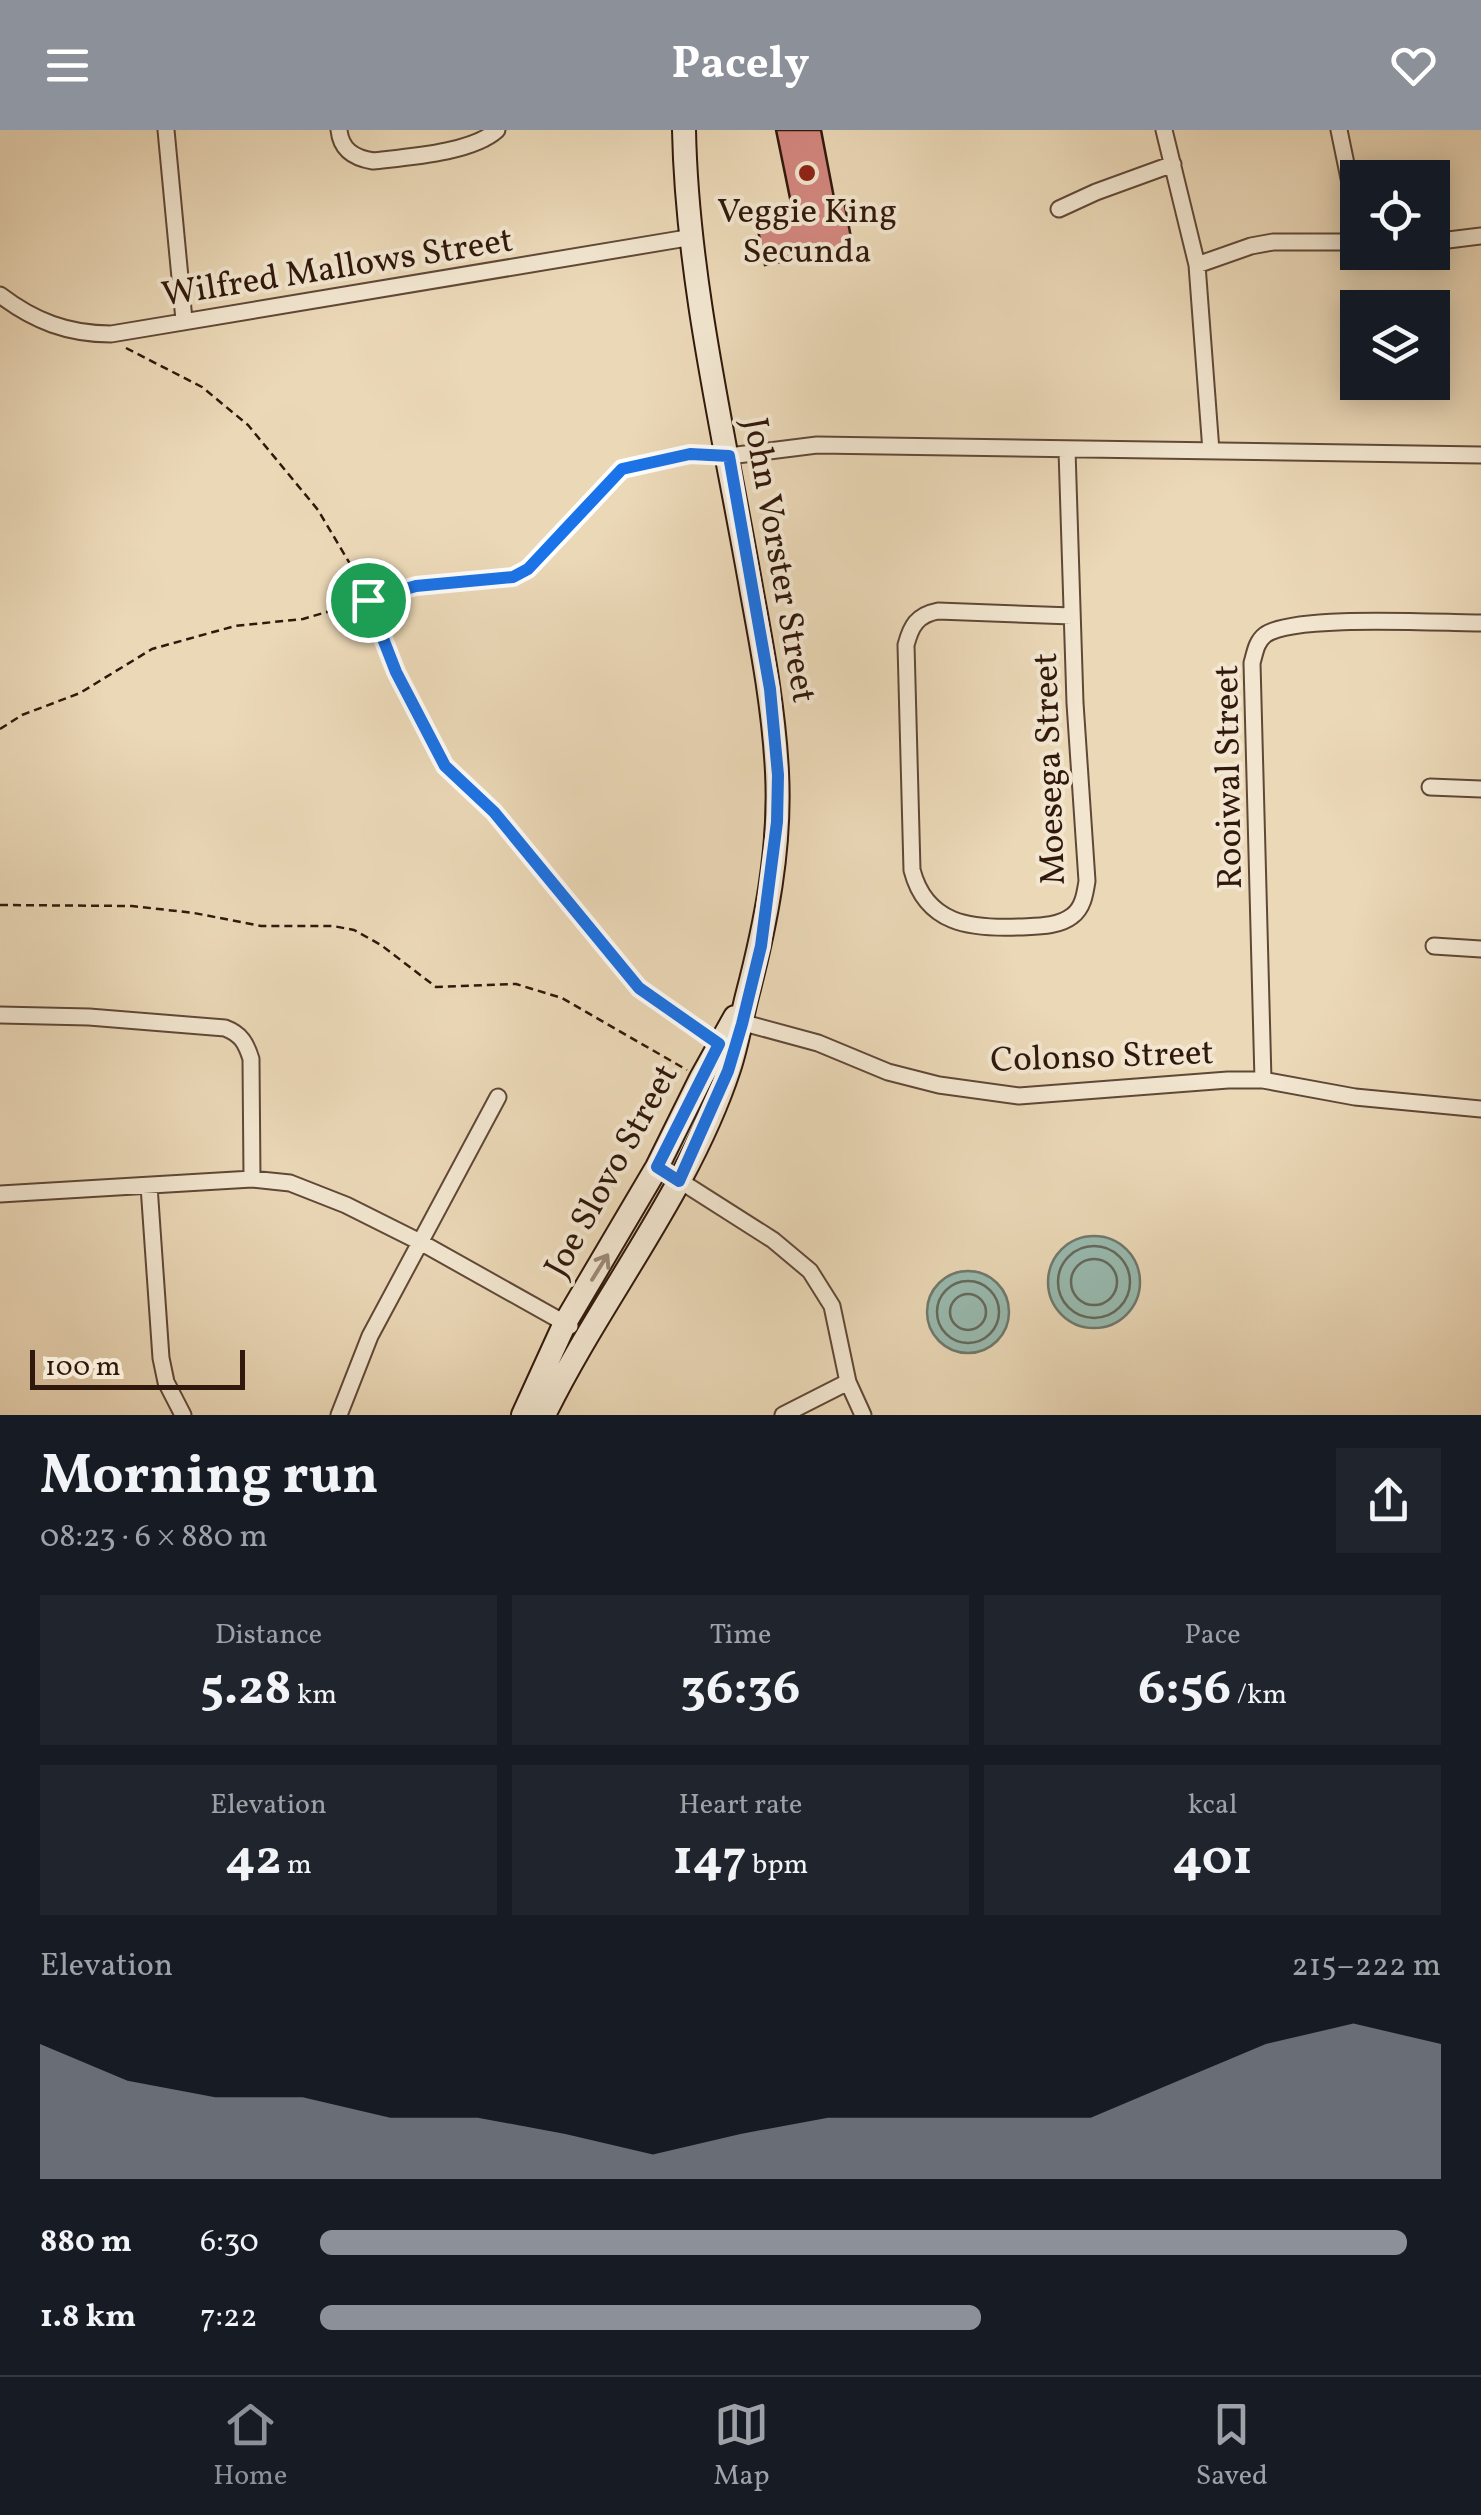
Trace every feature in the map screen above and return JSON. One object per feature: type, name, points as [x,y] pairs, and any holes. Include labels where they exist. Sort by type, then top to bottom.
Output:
[{"type":"street","points":[[166,130],[184,320]]},
{"type":"street","points":[[339,130],[348,152],[373,161],[462,146],[487,139],[497,130]]},
{"type":"street","name":"John Vorster Street","points":[[684,130],[692,237],[770,689],[778,775],[772,876],[761,946],[740,1015]]},
{"type":"street","points":[[1164,130],[1197,266],[1211,451]]},
{"type":"street","points":[[1339,130],[1345,160]]},
{"type":"street","points":[[1059,209],[1173,164]]},
{"type":"street","points":[[1450,240],[1481,236]]},
{"type":"street","name":"Wilfred Mallows Street","points":[[0,295],[65,331],[111,334],[692,237]]},
{"type":"street","points":[[1197,266],[1273,242],[1340,242]]},
{"type":"street","points":[[729,456],[817,445],[1481,455]]},
{"type":"street","name":"Moesega Street","points":[[1067,450],[1072,616],[1088,881],[1084,898],[1073,915],[1059,923],[993,928],[954,920],[927,903],[917,889],[912,870],[906,665],[909,632],[918,619],[938,612],[1072,616]]},
{"type":"street","name":"Rooiwal Street","points":[[1262,1080],[1253,776],[1252,663],[1256,646],[1265,634],[1311,623],[1481,623]]},
{"type":"street","points":[[1430,787],[1481,789]]},
{"type":"street","points":[[1434,946],[1481,949]]},
{"type":"street","points":[[0,1015],[89,1017],[237,1032],[250,1059],[252,1179]]},
{"type":"street","name":"Joe Slovo Street","points":[[522,1415],[566,1324],[657,1167],[719,1044],[740,1015]]},
{"type":"street","name":"Joe Slovo Street","points":[[544,1415],[586,1336],[679,1181],[728,1071],[740,1015]]},
{"type":"street","name":"Colonso Street","points":[[740,1015],[888,1072],[939,1086],[986,1092],[1019,1096],[1262,1080],[1355,1096],[1481,1109]]},
{"type":"street","points":[[338,1415],[370,1336],[498,1097]]},
{"type":"street","points":[[657,1167],[772,1240],[810,1271],[832,1306],[848,1382],[863,1415]]},
{"type":"street","points":[[0,1194],[252,1179],[290,1183],[422,1243],[586,1336]]},
{"type":"street","points":[[149,1186],[161,1358],[166,1382],[183,1415]]},
{"type":"street","points":[[783,1415],[848,1382]]},
{"type":"path","points":[[111,334],[119,344],[202,387],[248,425],[318,510],[368,600],[396,672],[445,766],[494,812],[639,988],[719,1044]]},
{"type":"path","points":[[0,728],[22,715],[80,693],[152,649],[235,626],[303,619],[416,586],[513,577],[528,569],[622,469],[690,454],[729,456]]},
{"type":"path","points":[[0,905],[132,906],[194,912],[262,926],[334,926],[354,930],[382,945],[436,987],[516,984],[562,998],[701,1078]]},
{"type":"water","points":[[1094,1236],[1112,1240],[1126,1250],[1136,1264],[1140,1282],[1136,1300],[1126,1314],[1112,1324],[1094,1328],[1076,1324],[1062,1314],[1052,1300],[1048,1282],[1052,1264],[1062,1250],[1076,1240]]},
{"type":"water","points":[[968,1271],[984,1274],[997,1283],[1006,1296],[1006,1328],[997,1341],[984,1350],[968,1353],[952,1350],[939,1341],[930,1328],[927,1312],[930,1296],[939,1283],[952,1274]]},
{"type":"building","name":"Veggie King Secunda","points":[[776,130],[821,130],[835,203],[844,201],[853,248],[765,265],[755,215],[792,208]]},
{"type":"place","name":"Veggie King Secunda","points":[[807,173]]},
{"type":"route","points":[[690,454],[729,456],[770,689],[778,775],[777,822],[761,946],[742,1024],[728,1071],[679,1181],[657,1167],[719,1044],[639,988],[494,812],[445,766],[396,672],[368,600],[416,586],[513,577],[528,569],[622,469],[690,454]]}]
